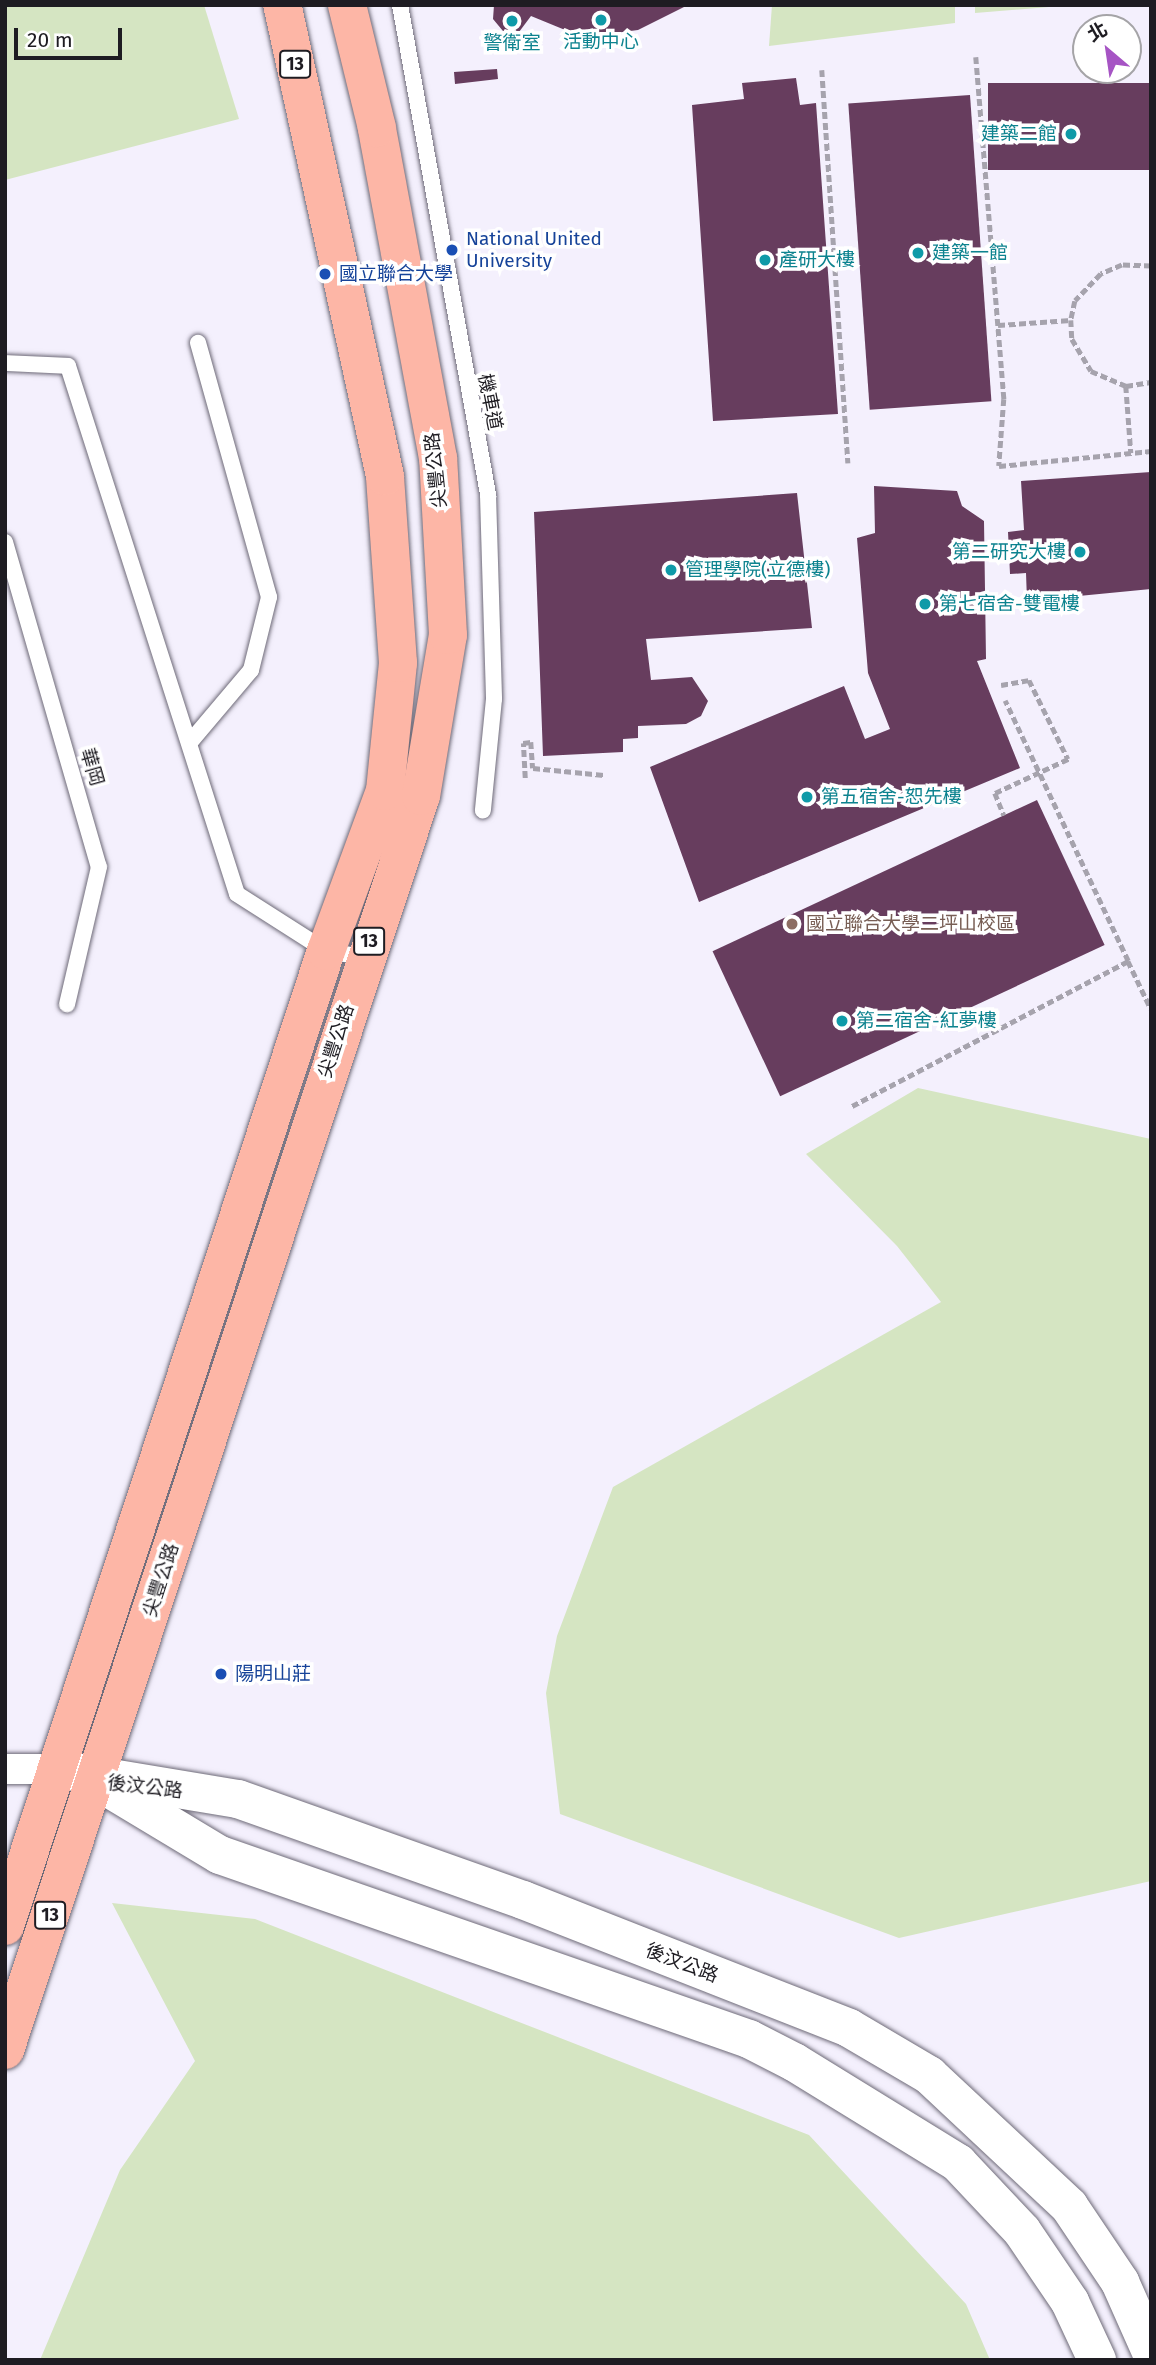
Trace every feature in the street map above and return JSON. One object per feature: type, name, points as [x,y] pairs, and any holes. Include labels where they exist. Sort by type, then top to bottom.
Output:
[{"type":"main road","name":"尖豐公路","points":[[5,1926],[326,951],[386,791],[398,663],[385,476],[282,5]]},
{"type":"main road","name":"尖豐公路","points":[[5,2050],[96,1780],[363,957],[422,796],[448,635],[438,458],[377,128],[347,5]]},
{"type":"street","points":[[5,1769],[58,1769],[96,1780]]},
{"type":"street","name":"後汶公路","points":[[96,1780],[237,1799],[523,1900],[849,2028],[929,2075],[1069,2206],[1120,2282],[1151,2352]]},
{"type":"street","name":"後汶公路","points":[[96,1780],[220,1855],[749,2039],[793,2062],[958,2163],[1022,2231],[1070,2302],[1097,2360]]},
{"type":"lane","name":"機車道","points":[[400,5],[488,495],[494,699],[483,810]]},
{"type":"lane","points":[[191,741],[251,670],[269,597],[198,343]]},
{"type":"lane","points":[[5,363],[68,366],[191,741],[237,894],[326,951],[363,957]]},
{"type":"lane","name":"華岡","points":[[5,542],[99,867],[67,1004]]},
{"type":"path","points":[[976,57],[1004,399],[999,466],[1151,451]]},
{"type":"path","points":[[822,70],[848,463]]},
{"type":"path","points":[[1151,266],[1122,265],[1101,274],[1080,293],[1071,320],[1072,339],[1091,371],[1126,386],[1151,382]]},
{"type":"path","points":[[998,326],[1071,320]]},
{"type":"path","points":[[1126,386],[1132,453]]},
{"type":"path","points":[[1001,685],[1029,680],[1068,759],[995,793],[1004,815]]},
{"type":"path","points":[[1004,701],[1151,1009]]},
{"type":"path","points":[[525,778],[523,743],[531,742],[533,768],[604,775]]},
{"type":"path","points":[[852,1106],[1128,961]]},
{"type":"green space","points":[[5,5],[204,5],[239,119],[5,180]]},
{"type":"green space","points":[[772,5],[955,5],[955,23],[769,46]]},
{"type":"green space","points":[[975,5],[1073,5],[975,13]]},
{"type":"green space","points":[[918,1088],[1151,1139],[1151,1881],[899,1938],[560,1814],[546,1693],[557,1636],[613,1487],[941,1302],[897,1246],[806,1154]]},
{"type":"green space","points":[[112,1903],[255,1919],[809,2135],[966,2304],[990,2360],[40,2360],[120,2170],[195,2061]]},
{"type":"building","name":"活動中心","points":[[494,5],[688,5],[638,30],[607,34],[570,32],[531,16],[519,32],[503,31],[493,19]]},
{"type":"building","name":"警衛室","points":[[497,69],[498,79],[455,84],[454,72]]},
{"type":"building","name":"產研大樓","points":[[796,78],[800,105],[816,103],[838,414],[713,421],[692,105],[744,99],[742,83]]},
{"type":"building","name":"建築二館","points":[[988,83],[1151,83],[1151,170],[988,170]]},
{"type":"building","name":"建築一館","points":[[970,95],[991,401],[870,410],[848,104]]},
{"type":"building","name":"第二研究大樓","points":[[1151,472],[1151,589],[1027,601],[1026,573],[1010,574],[1008,532],[1024,530],[1021,481]]},
{"type":"building","name":"第五宿舍-恕先樓","points":[[874,486],[957,491],[962,506],[984,521],[986,659],[977,661],[1020,768],[699,902],[650,767],[844,686],[865,739],[890,729],[868,673],[857,538],[875,533]]},
{"type":"building","name":"管理學院(立德樓)","points":[[797,493],[812,628],[646,639],[651,680],[692,677],[708,701],[701,716],[686,724],[638,726],[638,738],[623,739],[623,752],[543,756],[534,512]]},
{"type":"building","name":"第二宿舍-紅夢樓","points":[[1037,800],[1105,945],[780,1096],[713,951]]},
{"type":"place","name":"活動中心","points":[[601,20]]},
{"type":"place","name":"警衛室","points":[[512,21]]},
{"type":"place","name":"建築二館","points":[[1071,134]]},
{"type":"place","name":"National United University","points":[[452,250]]},
{"type":"place","name":"建築一館","points":[[918,253]]},
{"type":"place","name":"產研大樓","points":[[765,260]]},
{"type":"place","name":"國立聯合大學","points":[[325,274]]},
{"type":"place","name":"第二研究大樓","points":[[1080,552]]},
{"type":"place","name":"管理學院(立德樓)","points":[[671,570]]},
{"type":"place","name":"第七宿舍-雙電樓","points":[[925,604]]},
{"type":"place","name":"第五宿舍-恕先樓","points":[[807,797]]},
{"type":"place","name":"國立聯合大學二坪山校區","points":[[792,924]]},
{"type":"place","name":"第二宿舍-紅夢樓","points":[[842,1021]]},
{"type":"place","name":"陽明山莊","points":[[221,1674]]}]
